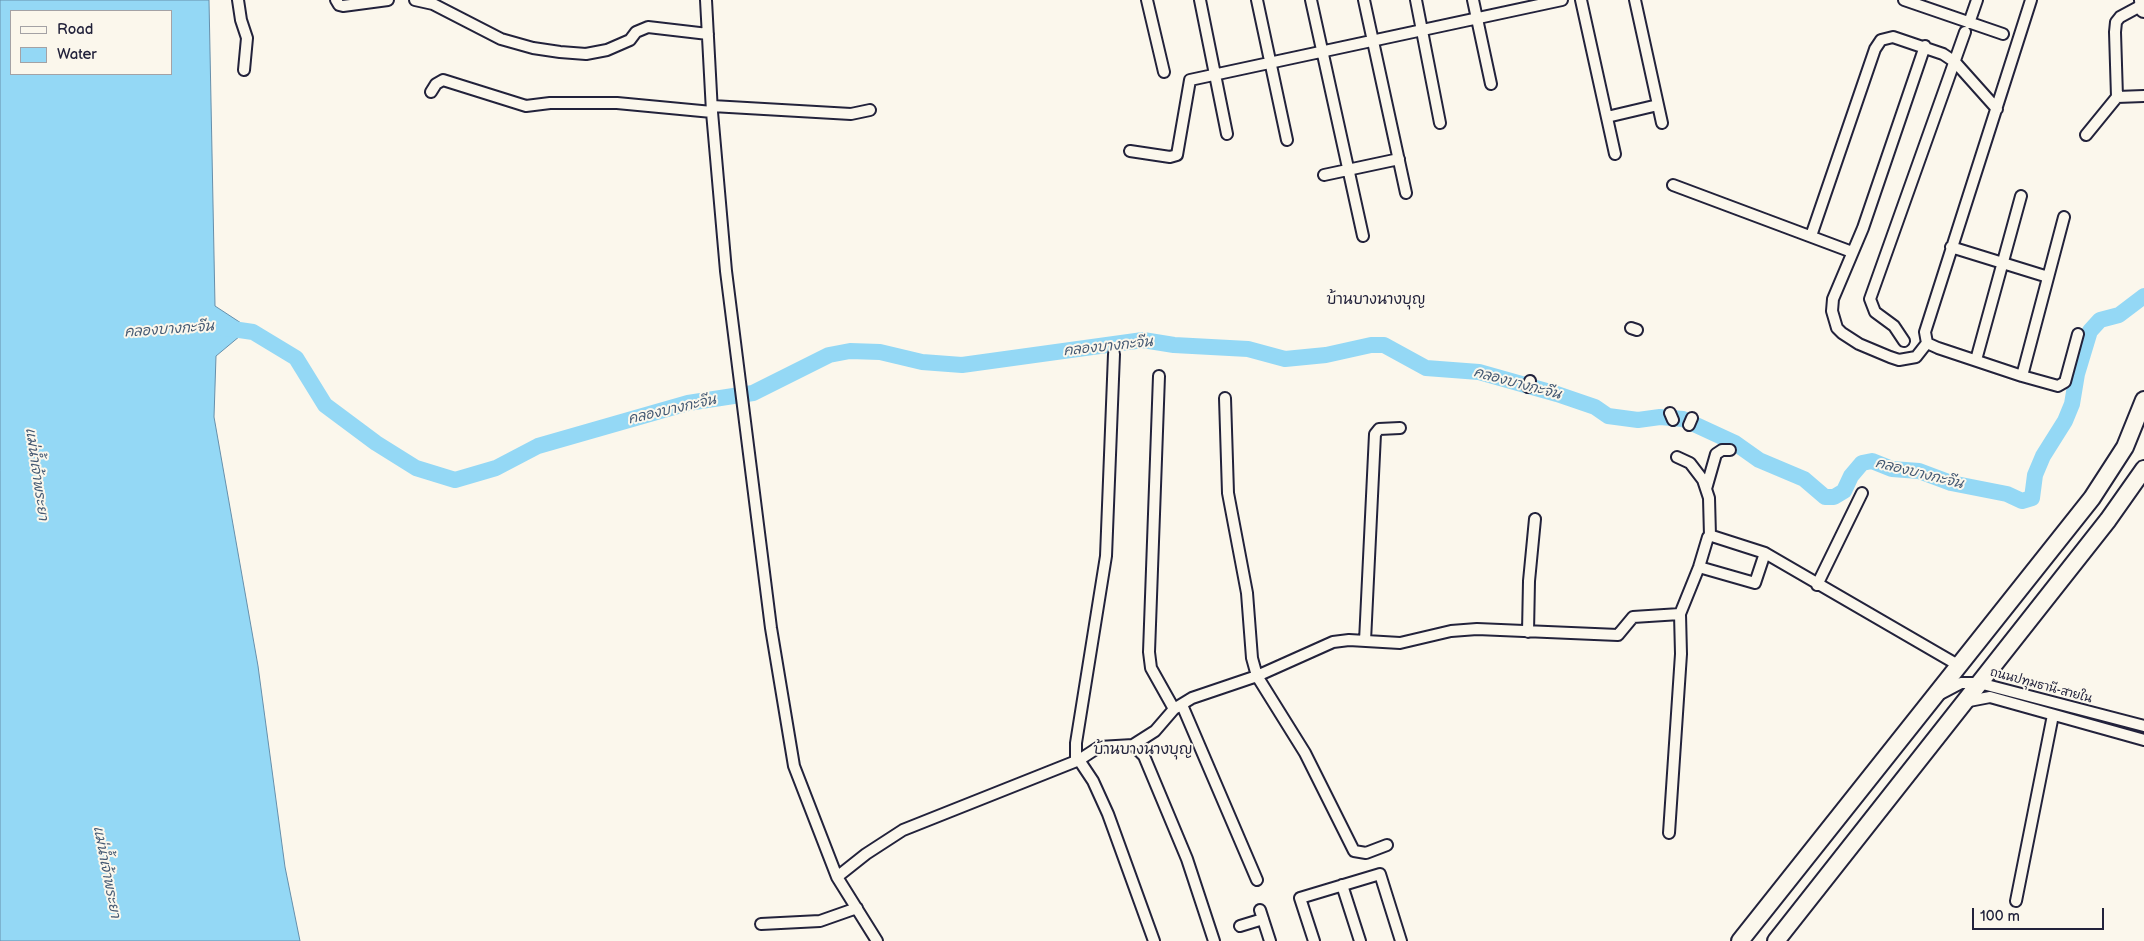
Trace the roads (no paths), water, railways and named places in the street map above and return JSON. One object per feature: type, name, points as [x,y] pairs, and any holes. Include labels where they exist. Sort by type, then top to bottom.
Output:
[{"type":"main road","points":[[2144,0],[2144,9]]},
{"type":"main road","points":[[1740,941],[1934,700],[1958,665],[2107,478],[2125,447],[2144,400]]},
{"type":"main road","points":[[1776,941],[2108,520],[2144,469]]},
{"type":"street","points":[[238,0],[241,20],[247,38],[244,70]]},
{"type":"street","points":[[336,0],[339,5],[343,6],[388,0]]},
{"type":"street","points":[[415,0],[433,4],[501,39],[532,48],[560,52],[586,54],[607,50],[630,40],[636,32],[648,27],[708,34]]},
{"type":"street","points":[[706,0],[712,109],[726,271],[771,628],[794,766],[837,877],[878,941]]},
{"type":"street","points":[[1147,0],[1164,72]]},
{"type":"street","points":[[1200,0],[1227,134]]},
{"type":"street","points":[[1257,0],[1272,62],[1287,140]]},
{"type":"street","points":[[1311,0],[1363,236]]},
{"type":"street","points":[[1364,0],[1406,193]]},
{"type":"street","points":[[1416,0],[1440,123]]},
{"type":"street","points":[[1473,0],[1491,84]]},
{"type":"street","points":[[1130,151],[1170,157],[1177,155],[1190,80],[1477,18],[1524,4],[1562,0]]},
{"type":"street","points":[[1581,0],[1615,154]]},
{"type":"street","points":[[1635,0],[1662,123]]},
{"type":"street","points":[[1904,0],[1916,2],[1967,28],[2004,34]]},
{"type":"street","points":[[1904,341],[1894,326],[1874,312],[1870,299],[1977,0]]},
{"type":"street","points":[[1925,46],[1863,228],[1833,299],[1832,311],[1837,328],[1859,344],[1899,360],[1916,357],[1927,343],[1925,332],[2031,0]]},
{"type":"street","points":[[2086,136],[2117,97],[2116,22],[2128,11],[2144,4]]},
{"type":"street","points":[[1810,236],[1875,49],[1881,40],[1894,36],[1925,46],[1955,62],[1997,109]]},
{"type":"street","points":[[431,92],[436,84],[443,80],[526,106],[550,103],[617,103],[712,109],[851,114],[870,110]]},
{"type":"street","points":[[2117,97],[2144,96]]},
{"type":"street","points":[[1607,117],[1658,105]]},
{"type":"street","points":[[1324,175],[1399,159]]},
{"type":"street","points":[[1673,185],[1852,252]]},
{"type":"street","points":[[1976,360],[2021,196]]},
{"type":"street","points":[[2022,376],[2064,217]]},
{"type":"street","points":[[1952,246],[2048,277]]},
{"type":"street","points":[[1927,343],[2022,376],[2058,386],[2063,384],[2078,334]]},
{"type":"street","points":[[1114,354],[1106,556],[1076,744],[1077,760],[1093,781],[1108,814],[1154,941]]},
{"type":"street","points":[[1159,376],[1149,652],[1151,668],[1178,707],[1257,880]]},
{"type":"street","points":[[1225,398],[1228,493],[1247,593],[1252,658],[1257,676],[1305,753],[1354,851],[1366,853],[1387,846]]},
{"type":"street","points":[[1365,642],[1375,434],[1379,429],[1400,428]]},
{"type":"street","points":[[1706,490],[1716,454],[1722,450],[1730,450]]},
{"type":"street","points":[[1669,833],[1681,654],[1680,614],[1710,536],[1709,504],[1706,490],[1697,469],[1677,457]]},
{"type":"street","points":[[1818,585],[1862,493]]},
{"type":"street","points":[[1528,632],[1529,581],[1535,519]]},
{"type":"street","points":[[1710,536],[1766,553],[1958,665]]},
{"type":"street","points":[[1699,567],[1755,583],[1766,553]]},
{"type":"street","points":[[837,877],[866,854],[903,830],[1077,760],[1099,747],[1133,746],[1155,731],[1178,707],[1192,698],[1257,676],[1333,642],[1349,640],[1400,643],[1451,631],[1478,629],[1618,635],[1632,617],[1680,614]]},
{"type":"street","name":"ถนนปทุมธานี-สายใน","points":[[1934,700],[1954,685],[1980,683],[2144,726]]},
{"type":"street","name":"ถนนปทุมธานี-สายใน","points":[[1964,702],[1990,697],[2144,740]]},
{"type":"street","points":[[2016,901],[2053,715]]},
{"type":"street","points":[[1133,746],[1144,756],[1183,850],[1214,941]]},
{"type":"street","points":[[1314,941],[1300,898],[1380,874],[1401,941]]},
{"type":"street","points":[[1342,886],[1360,941]]},
{"type":"street","points":[[761,924],[820,921],[857,908]]},
{"type":"street","points":[[1240,926],[1262,915],[1270,941]]},
{"type":"water","name":"แม่น้ำเจ้าพระยา","points":[[0,0],[209,0],[215,306],[241,323],[240,336],[216,356],[214,417],[258,666],[285,867],[300,941],[0,941]]},
{"type":"waterway","name":"คลองบางกะจีน","points":[[219,327],[253,332],[296,358],[325,405],[376,443],[416,468],[455,480],[496,468],[538,446],[688,403],[753,393],[829,355],[850,351],[880,352],[922,362],[962,365],[1143,340],[1174,345],[1248,349],[1285,359],[1326,355],[1371,345],[1384,345],[1426,368],[1479,372],[1557,394],[1595,407],[1608,416],[1638,420],[1660,417],[1683,419],[1735,443],[1759,460],[1804,479],[1825,497],[1834,497],[1844,491],[1851,476],[1862,463],[1872,461],[1892,469],[1919,471],[1951,483],[2007,494],[2022,501],[2032,498],[2035,475],[2043,456],[2065,421],[2072,404],[2077,374],[2090,331],[2100,320],[2119,315],[2144,296]]},
{"type":"district","name":"บ้านบางนางบุญ","points":[[1376,300]]},
{"type":"district","name":"บ้านบางนางบุญ","points":[[1143,750]]}]
